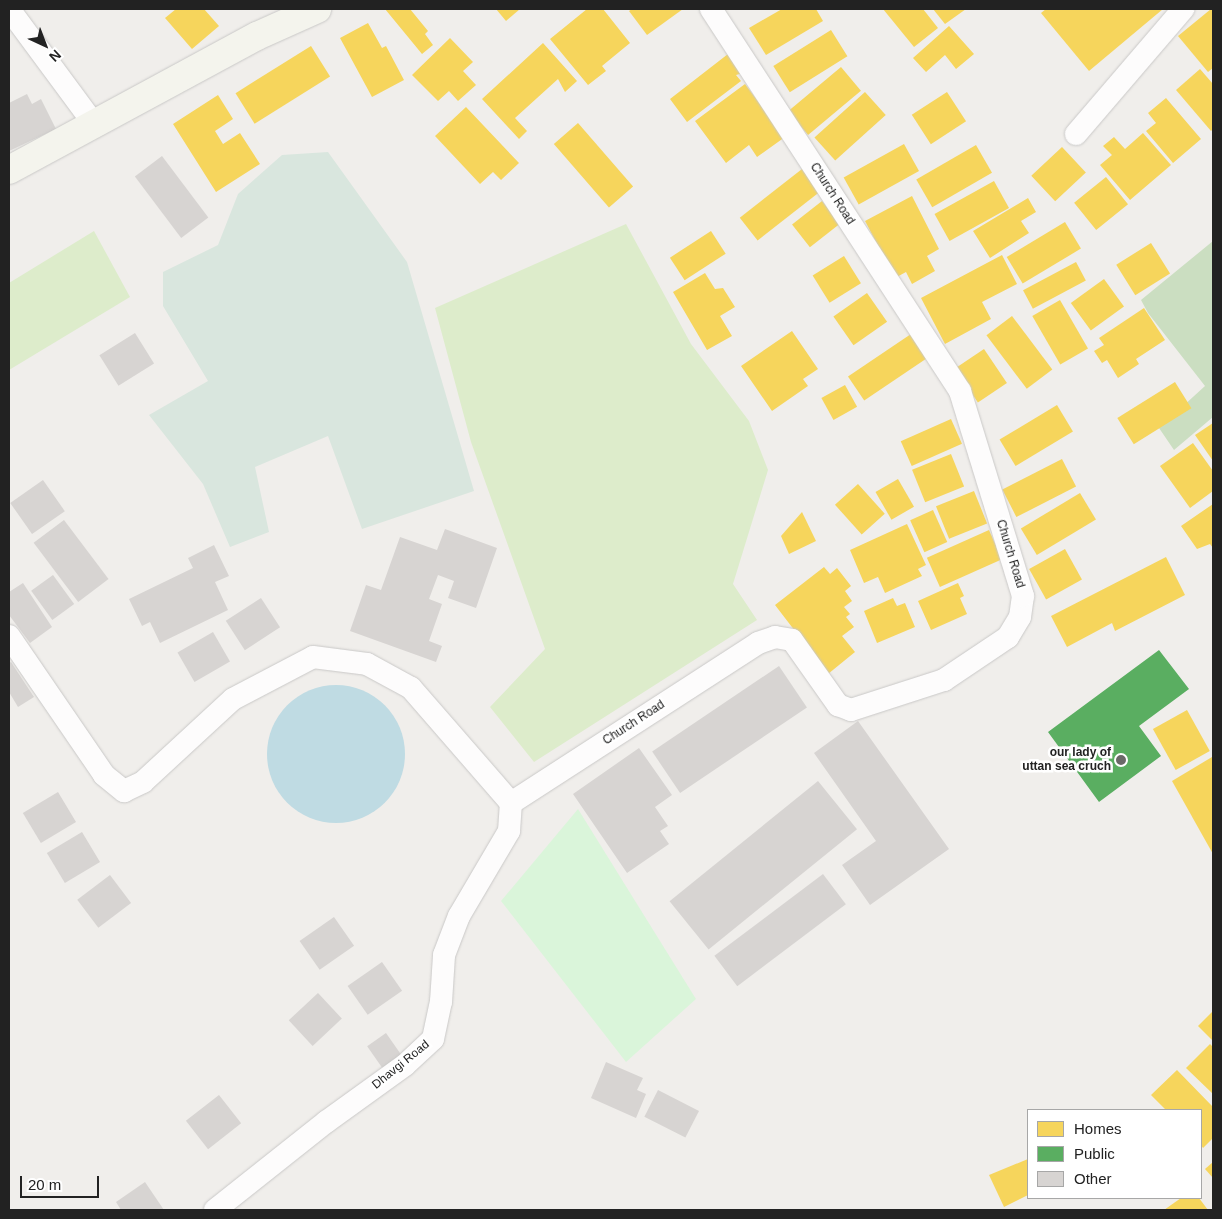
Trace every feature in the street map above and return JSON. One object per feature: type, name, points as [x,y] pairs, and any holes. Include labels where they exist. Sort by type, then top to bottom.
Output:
[{"type":"street","points":[[9,9],[94,124]]},
{"type":"street","points":[[9,170],[257,36],[316,9]]},
{"type":"street","name":"Church Road","points":[[511,803],[758,643],[775,637],[792,640],[838,705],[851,710],[944,680],[1008,637],[1020,617],[1023,596],[960,391],[711,9]]},
{"type":"street","points":[[1076,134],[1183,9]]},
{"type":"street","points":[[9,636],[104,775],[124,790],[143,782],[233,699],[313,657],[367,664],[412,688],[511,803]]},
{"type":"street","name":"Dhavgi Road","points":[[216,1210],[326,1122],[405,1065],[433,1039],[441,1002],[444,955],[459,916],[508,831],[511,803]]},
{"type":"green space","points":[[626,224],[691,344],[749,421],[768,470],[733,584],[757,620],[534,762],[490,707],[545,649],[471,442],[435,308]]},
{"type":"green space","points":[[94,231],[130,297],[9,370],[9,283]]},
{"type":"green space","points":[[1213,241],[1213,417],[1174,450],[1159,428],[1205,386],[1148,313],[1141,300]]},
{"type":"green space","points":[[578,809],[696,999],[626,1062],[501,901]]},
{"type":"shaded area","points":[[328,152],[407,262],[474,491],[362,529],[328,436],[255,467],[269,532],[230,547],[203,484],[149,415],[208,381],[163,306],[163,272],[218,245],[238,194],[282,155]]},
{"type":"water","points":[[336,685],[350,686],[363,690],[375,696],[385,705],[394,715],[400,727],[404,740],[404,768],[400,781],[394,793],[385,803],[375,812],[363,818],[350,822],[336,823],[322,822],[309,818],[297,812],[287,803],[278,793],[272,781],[268,768],[267,754],[268,740],[272,727],[278,715],[287,705],[297,696],[309,690],[322,686]]},
{"type":"building: Homes","points":[[176,9],[204,9],[219,26],[192,49],[165,18]]},
{"type":"building: Homes","points":[[385,9],[410,9],[428,31],[425,34],[433,45],[422,54]]},
{"type":"building: Homes","points":[[496,9],[520,9],[506,21]]},
{"type":"building: Homes","points":[[587,9],[603,9],[630,43],[602,66],[606,71],[588,85],[550,39]]},
{"type":"building: Homes","points":[[632,9],[683,9],[647,35],[629,11]]},
{"type":"building: Homes","points":[[782,9],[816,9],[823,21],[766,55],[749,28]]},
{"type":"building: Homes","points":[[883,9],[923,9],[938,28],[914,47]]},
{"type":"building: Homes","points":[[933,9],[966,9],[945,24]]},
{"type":"building: Homes","points":[[1046,9],[1163,9],[1089,71],[1041,13]]},
{"type":"building: Homes","points":[[1213,9],[1213,68],[1208,72],[1178,36]]},
{"type":"building: Homes","points":[[368,23],[382,48],[386,46],[404,80],[372,97],[340,38]]},
{"type":"building: Homes","points":[[949,26],[974,54],[956,69],[945,55],[926,72],[913,58]]},
{"type":"building: Homes","points":[[831,30],[847,56],[790,92],[773,66]]},
{"type":"building: Homes","points":[[450,38],[473,62],[463,71],[476,85],[458,101],[449,91],[438,101],[412,75]]},
{"type":"building: Homes","points":[[543,43],[577,81],[565,92],[558,79],[515,118],[527,131],[519,139],[482,99]]},
{"type":"building: Homes","points":[[311,46],[330,77],[255,124],[236,93]]},
{"type":"building: Homes","points":[[728,54],[743,73],[736,75],[741,81],[687,122],[670,99]]},
{"type":"building: Homes","points":[[841,67],[861,91],[808,135],[788,111]]},
{"type":"building: Homes","points":[[1200,69],[1213,84],[1213,129],[1211,131],[1176,90]]},
{"type":"building: Homes","points":[[745,84],[785,137],[757,157],[749,145],[726,163],[695,121]]},
{"type":"building: Homes","points":[[865,92],[886,115],[835,161],[814,138]]},
{"type":"building: Homes","points":[[947,92],[966,121],[931,144],[912,115]]},
{"type":"building: Homes","points":[[218,95],[233,119],[215,131],[223,144],[240,133],[260,164],[216,192],[173,124]]},
{"type":"building: Homes","points":[[1166,98],[1201,139],[1173,163],[1146,131],[1156,123],[1148,113]]},
{"type":"building: Homes","points":[[466,107],[519,163],[501,180],[493,172],[480,184],[435,136]]},
{"type":"building: Homes","points":[[578,123],[633,186],[609,207],[554,144]]},
{"type":"building: Homes","points":[[1143,133],[1171,165],[1130,200],[1100,165],[1112,155],[1103,146],[1114,137],[1125,149]]},
{"type":"building: Homes","points":[[904,144],[919,171],[859,205],[844,177]]},
{"type":"building: Homes","points":[[976,145],[992,173],[932,207],[916,180]]},
{"type":"building: Homes","points":[[1062,147],[1086,173],[1055,201],[1031,176]]},
{"type":"building: Homes","points":[[802,169],[820,192],[758,240],[740,218]]},
{"type":"building: Homes","points":[[1106,177],[1128,204],[1096,230],[1074,203]]},
{"type":"building: Homes","points":[[994,181],[1009,208],[950,241],[935,214]]},
{"type":"building: Homes","points":[[912,196],[939,249],[927,256],[935,271],[912,284],[906,272],[895,278],[865,221]]},
{"type":"building: Homes","points":[[1028,198],[1036,212],[1021,221],[1029,233],[990,258],[973,231]]},
{"type":"building: Homes","points":[[822,201],[840,224],[810,247],[792,224]]},
{"type":"building: Homes","points":[[1065,222],[1081,249],[1023,284],[1007,257]]},
{"type":"building: Homes","points":[[711,231],[726,254],[685,280],[670,258]]},
{"type":"building: Homes","points":[[1151,243],[1170,274],[1135,295],[1116,265]]},
{"type":"building: Homes","points":[[1002,255],[1017,284],[982,302],[991,319],[945,344],[921,298]]},
{"type":"building: Homes","points":[[844,256],[861,283],[830,303],[813,276]]},
{"type":"building: Homes","points":[[1076,262],[1086,281],[1033,309],[1023,290]]},
{"type":"building: Homes","points":[[705,273],[715,289],[723,288],[735,307],[720,316],[732,336],[707,350],[673,292]]},
{"type":"building: Homes","points":[[1104,279],[1124,307],[1091,331],[1071,303]]},
{"type":"building: Homes","points":[[867,293],[887,322],[853,345],[833,317]]},
{"type":"building: Homes","points":[[1060,300],[1088,348],[1060,364],[1032,316]]},
{"type":"building: Homes","points":[[1144,308],[1165,340],[1136,359],[1139,364],[1118,378],[1107,360],[1102,363],[1094,351],[1104,345],[1099,338]]},
{"type":"building: Homes","points":[[1012,316],[1052,370],[1027,389],[986,335]]},
{"type":"building: Homes","points":[[792,331],[818,369],[803,379],[808,386],[772,411],[741,366]]},
{"type":"building: Homes","points":[[911,334],[927,358],[864,401],[848,376]]},
{"type":"building: Homes","points":[[984,349],[1007,383],[978,403],[955,369]]},
{"type":"building: Homes","points":[[1175,382],[1191,408],[1134,444],[1117,418]]},
{"type":"building: Homes","points":[[845,385],[857,407],[834,420],[821,398]]},
{"type":"building: Homes","points":[[1057,405],[1073,432],[1016,466],[1000,440]]},
{"type":"building: Homes","points":[[951,419],[962,444],[912,466],[901,441]]},
{"type":"building: Homes","points":[[1213,423],[1213,461],[1195,435]]},
{"type":"building: Homes","points":[[1193,443],[1213,471],[1213,491],[1190,508],[1160,466]]},
{"type":"building: Homes","points":[[951,454],[964,486],[925,502],[912,470]]},
{"type":"building: Homes","points":[[1062,459],[1076,487],[1016,517],[1002,489]]},
{"type":"building: Homes","points":[[898,479],[914,507],[891,520],[875,492]]},
{"type":"building: Homes","points":[[858,484],[885,514],[862,534],[835,505]]},
{"type":"building: Homes","points":[[974,491],[987,523],[949,539],[936,506]]},
{"type":"building: Homes","points":[[1080,493],[1096,520],[1037,555],[1021,529]]},
{"type":"building: Homes","points":[[1213,504],[1213,548],[1210,544],[1197,549],[1181,526]]},
{"type":"building: Homes","points":[[933,510],[947,542],[924,552],[910,520]]},
{"type":"building: Homes","points":[[802,512],[816,541],[789,554],[781,536]]},
{"type":"building: Homes","points":[[907,524],[926,565],[918,569],[922,576],[885,593],[878,577],[864,583],[850,550]]},
{"type":"building: Homes","points":[[989,530],[1002,559],[940,587],[927,558]]},
{"type":"building: Homes","points":[[1065,549],[1082,580],[1046,599],[1029,569]]},
{"type":"building: Homes","points":[[1166,557],[1185,595],[1115,631],[1112,623],[1067,647],[1051,616]]},
{"type":"building: Homes","points":[[824,567],[830,574],[837,568],[851,586],[845,591],[852,601],[844,607],[850,614],[846,617],[854,627],[842,636],[855,652],[828,674],[775,605]]},
{"type":"building: Homes","points":[[958,583],[964,596],[960,598],[967,614],[931,630],[918,601]]},
{"type":"building: Homes","points":[[893,598],[897,606],[905,603],[915,627],[877,643],[864,611]]},
{"type":"building: Homes","points":[[1187,710],[1210,751],[1176,770],[1153,729]]},
{"type":"building: Homes","points":[[1212,757],[1213,760],[1213,854],[1172,781]]},
{"type":"building: Homes","points":[[1213,1011],[1213,1041],[1198,1026]]},
{"type":"building: Homes","points":[[1210,1044],[1213,1047],[1213,1094],[1186,1068]]},
{"type":"building: Homes","points":[[1177,1070],[1213,1107],[1213,1138],[1203,1148],[1202,1109],[1165,1109],[1151,1095]]},
{"type":"building: Homes","points":[[1027,1159],[1027,1196],[1004,1207],[989,1175]]},
{"type":"building: Homes","points":[[1213,1162],[1213,1178],[1205,1169]]},
{"type":"building: Homes","points":[[1180,1199],[1200,1199],[1208,1210],[1164,1210]]},
{"type":"building: Public","points":[[1159,650],[1189,689],[1139,726],[1161,756],[1099,802],[1048,732]]},
{"type":"building: Other","points":[[27,94],[32,104],[41,99],[56,129],[9,151],[9,103]]},
{"type":"building: Other","points":[[162,156],[208,217],[181,238],[135,176]]},
{"type":"building: Other","points":[[135,333],[154,364],[118,386],[99,355]]},
{"type":"building: Other","points":[[43,480],[65,511],[32,534],[10,503]]},
{"type":"building: Other","points":[[64,520],[109,579],[78,602],[34,543]]},
{"type":"building: Other","points":[[445,529],[497,548],[476,608],[448,598],[454,581],[438,575],[429,599],[442,604],[429,641],[442,646],[436,662],[350,631],[366,585],[381,590],[400,537],[437,550]]},
{"type":"building: Other","points":[[214,545],[229,576],[215,582],[228,610],[160,643],[150,622],[142,626],[129,599],[193,568],[188,558]]},
{"type":"building: Other","points":[[53,575],[74,604],[52,620],[31,591]]},
{"type":"building: Other","points":[[23,583],[52,627],[30,643],[9,615],[9,592]]},
{"type":"building: Other","points":[[261,598],[280,627],[245,650],[226,621]]},
{"type":"building: Other","points":[[213,632],[230,661],[194,682],[177,652]]},
{"type":"building: Other","points":[[11,662],[34,697],[18,707],[9,692],[9,663]]},
{"type":"building: Other","points":[[779,666],[807,707],[680,793],[652,752]]},
{"type":"building: Other","points":[[858,721],[949,849],[870,905],[842,865],[876,841],[814,753]]},
{"type":"building: Other","points":[[639,748],[672,795],[655,807],[668,826],[660,831],[669,844],[627,873],[573,794]]},
{"type":"building: Other","points":[[818,781],[857,829],[709,949],[670,901]]},
{"type":"building: Other","points":[[58,792],[76,822],[41,843],[23,813]]},
{"type":"building: Other","points":[[82,832],[100,862],[65,883],[47,853]]},
{"type":"building: Other","points":[[823,874],[846,904],[737,986],[714,956]]},
{"type":"building: Other","points":[[110,875],[131,903],[98,928],[77,900]]},
{"type":"building: Other","points":[[334,917],[354,946],[320,970],[300,941]]},
{"type":"building: Other","points":[[382,962],[402,991],[368,1015],[348,986]]},
{"type":"building: Other","points":[[318,993],[342,1019],[313,1046],[289,1020]]},
{"type":"building: Other","points":[[386,1033],[402,1056],[383,1069],[367,1046]]},
{"type":"building: Other","points":[[606,1062],[643,1078],[637,1090],[646,1094],[636,1118],[591,1098]]},
{"type":"building: Other","points":[[658,1090],[699,1111],[685,1138],[644,1117]]},
{"type":"building: Other","points":[[219,1095],[241,1123],[208,1149],[186,1121]]},
{"type":"building: Other","points":[[145,1182],[164,1210],[121,1210],[116,1202]]},
{"type":"place","name":"our lady of uttan sea cruch","points":[[1121,760]]}]
